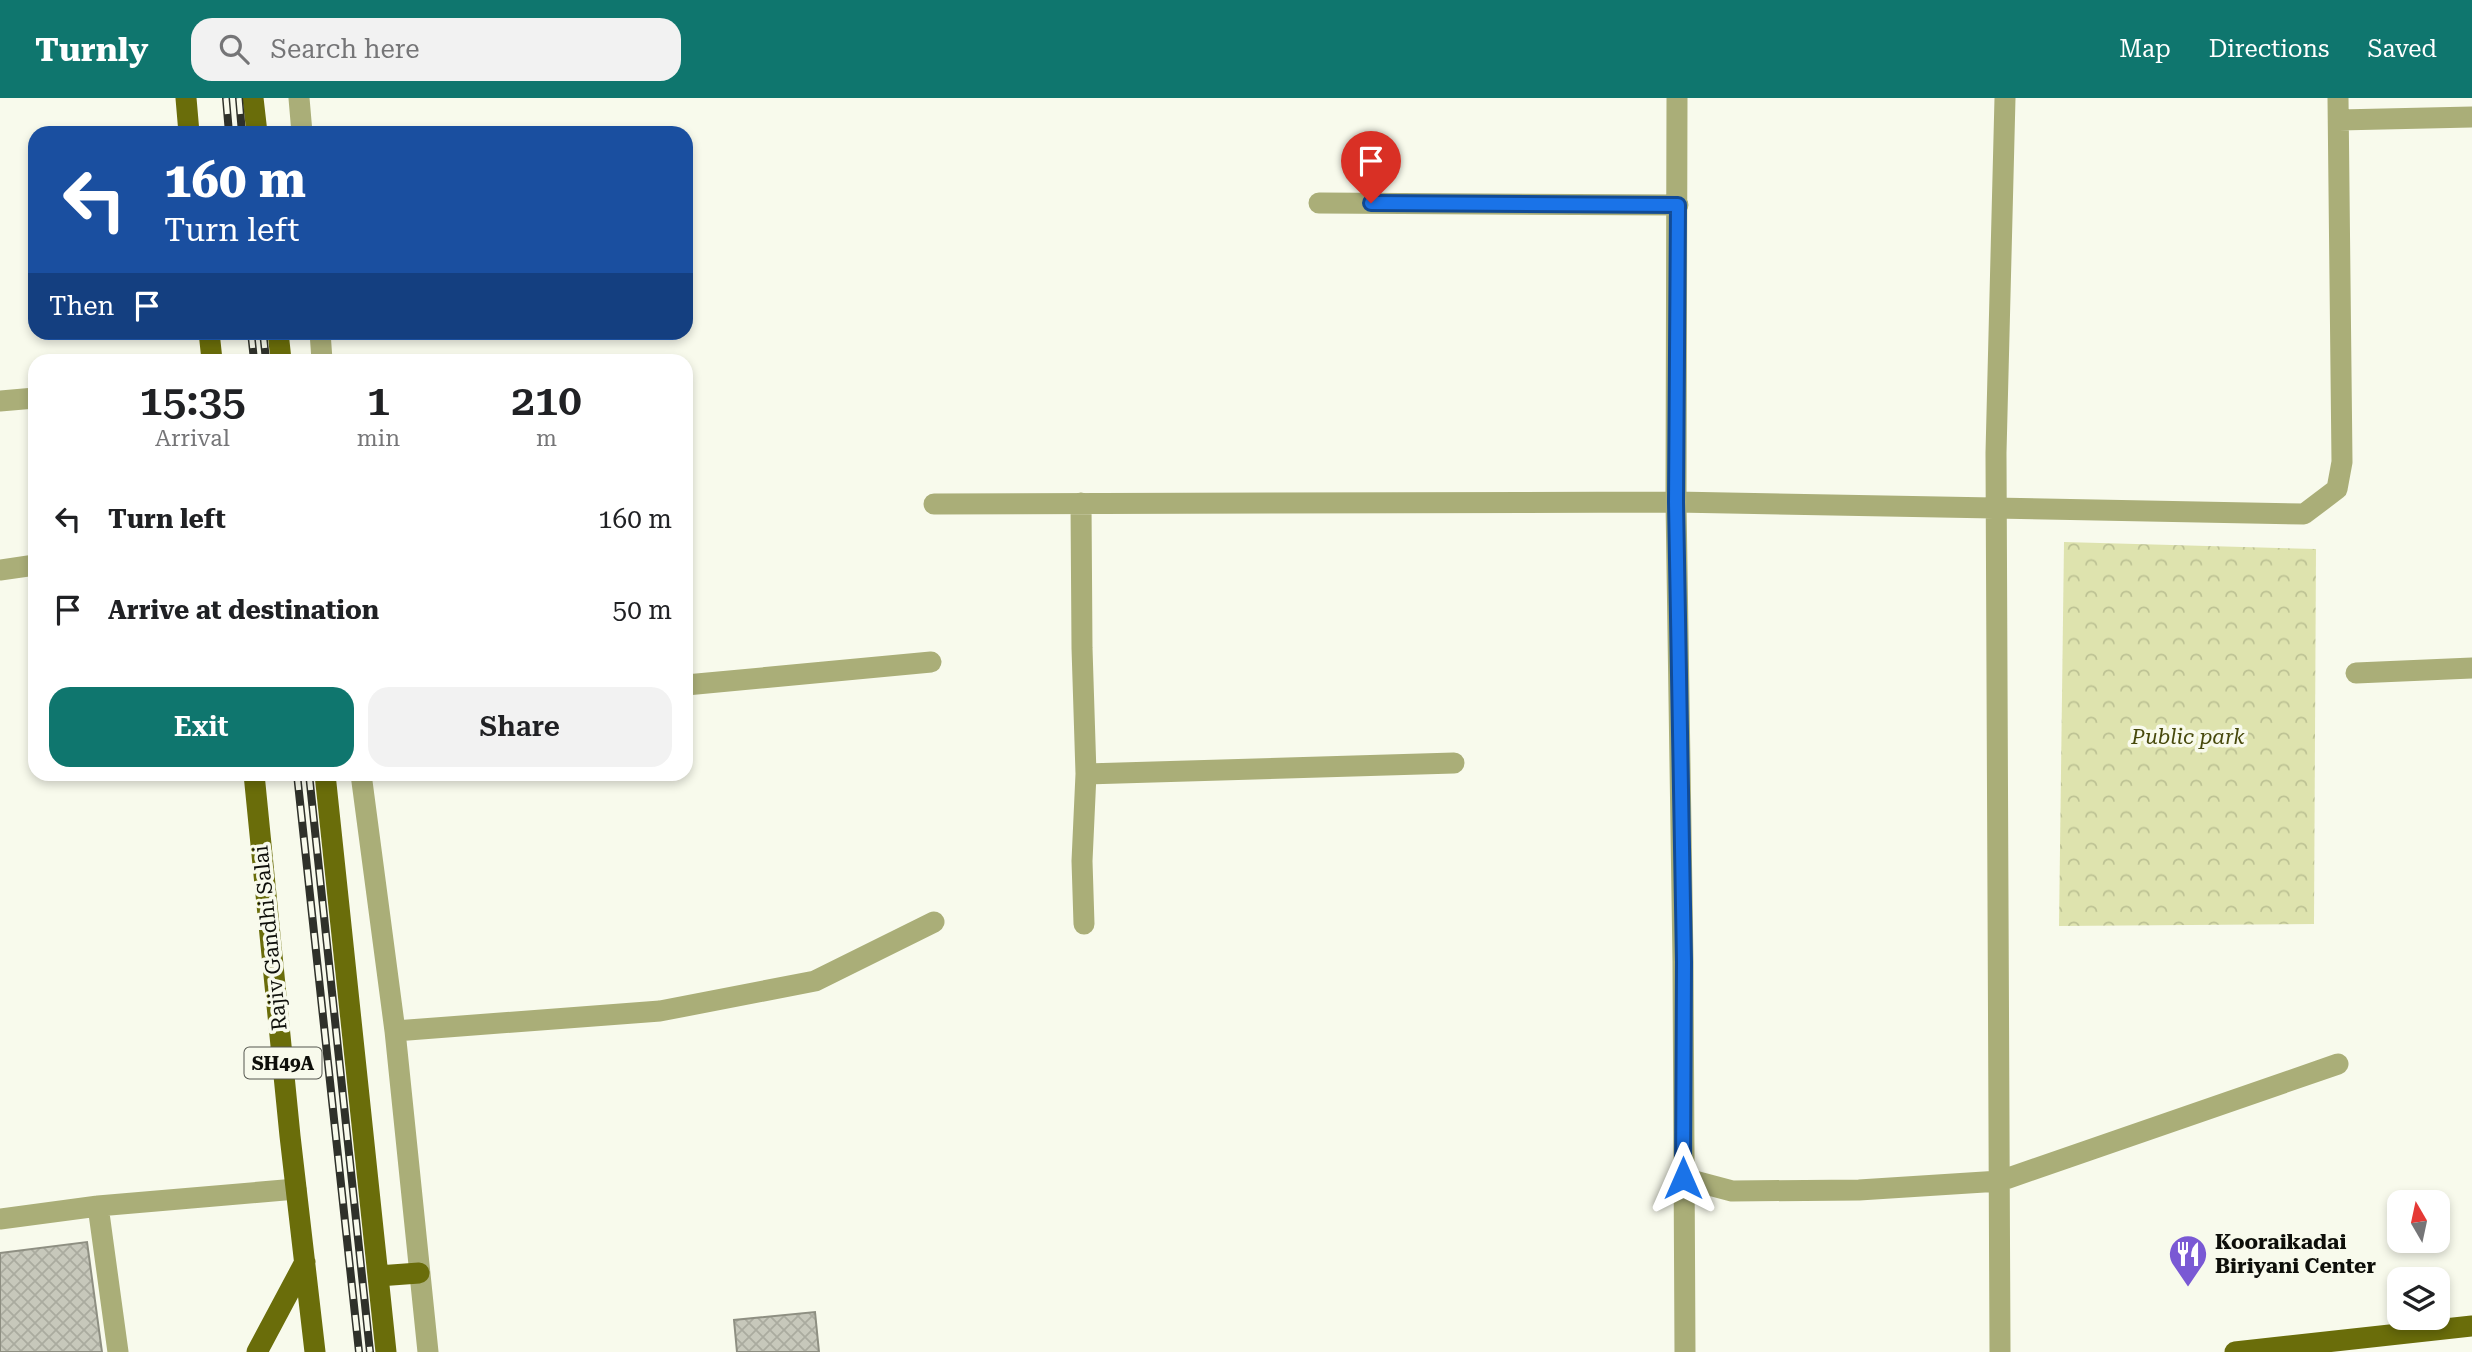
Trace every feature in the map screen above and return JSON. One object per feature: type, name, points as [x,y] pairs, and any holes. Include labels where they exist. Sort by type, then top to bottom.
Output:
[{"type":"main road","points":[[186,98],[188,126]]},
{"type":"main road","points":[[253,98],[256,126]]},
{"type":"main road","name":"Rajiv Gandhi Salai","points":[[255,781],[296,1189],[316,1352]]},
{"type":"main road","points":[[326,781],[386,1352]]},
{"type":"main road","points":[[257,1352],[305,1262]]},
{"type":"main road","points":[[378,1276],[419,1273]]},
{"type":"main road","points":[[2235,1352],[2472,1326]]},
{"type":"street","points":[[299,98],[301,126]]},
{"type":"street","points":[[1677,98],[1676,502],[1684,962],[1685,1352]]},
{"type":"street","points":[[2000,1352],[1996,509],[2005,98]]},
{"type":"street","points":[[934,504],[1676,502],[2304,514],[2337,489],[2342,463],[2338,98]]},
{"type":"street","points":[[2339,120],[2472,117]]},
{"type":"street","points":[[1319,203],[1678,205]]},
{"type":"street","points":[[0,401],[28,399]]},
{"type":"street","points":[[1082,503],[1082,648],[1086,775],[1082,861],[1084,924]]},
{"type":"street","points":[[0,570],[28,566]]},
{"type":"street","points":[[693,684],[931,662]]},
{"type":"street","points":[[2356,673],[2472,668]]},
{"type":"street","points":[[1086,775],[1454,763]]},
{"type":"street","points":[[362,781],[395,1031],[428,1352]]},
{"type":"street","points":[[395,1031],[660,1011],[815,981],[934,922]]},
{"type":"street","points":[[1683,1178],[1732,1191],[1859,1190],[2000,1181],[2338,1064]]},
{"type":"street","points":[[0,1219],[98,1206],[296,1189]]},
{"type":"street","points":[[98,1206],[118,1352]]},
{"type":"green space","name":"Public park","points":[[2064,542],[2316,549],[2314,924],[2059,926]]},
{"type":"building","points":[[87,1242],[102,1352],[0,1352],[0,1253]]},
{"type":"building","points":[[815,1312],[819,1352],[737,1352],[734,1320]]},
{"type":"railway","points":[[226,98],[228,126]]},
{"type":"railway","points":[[239,98],[241,126]]},
{"type":"railway","points":[[252,340],[253,354]]},
{"type":"railway","points":[[264,340],[265,354]]},
{"type":"railway","points":[[298,781],[359,1352]]},
{"type":"railway","points":[[310,781],[370,1352]]},
{"type":"place","name":"Kooraikadai Biriyani Center","points":[[2188,1288]]},
{"type":"route","points":[[1371,203],[1678,205],[1676,502],[1684,962],[1683,1178]]}]
